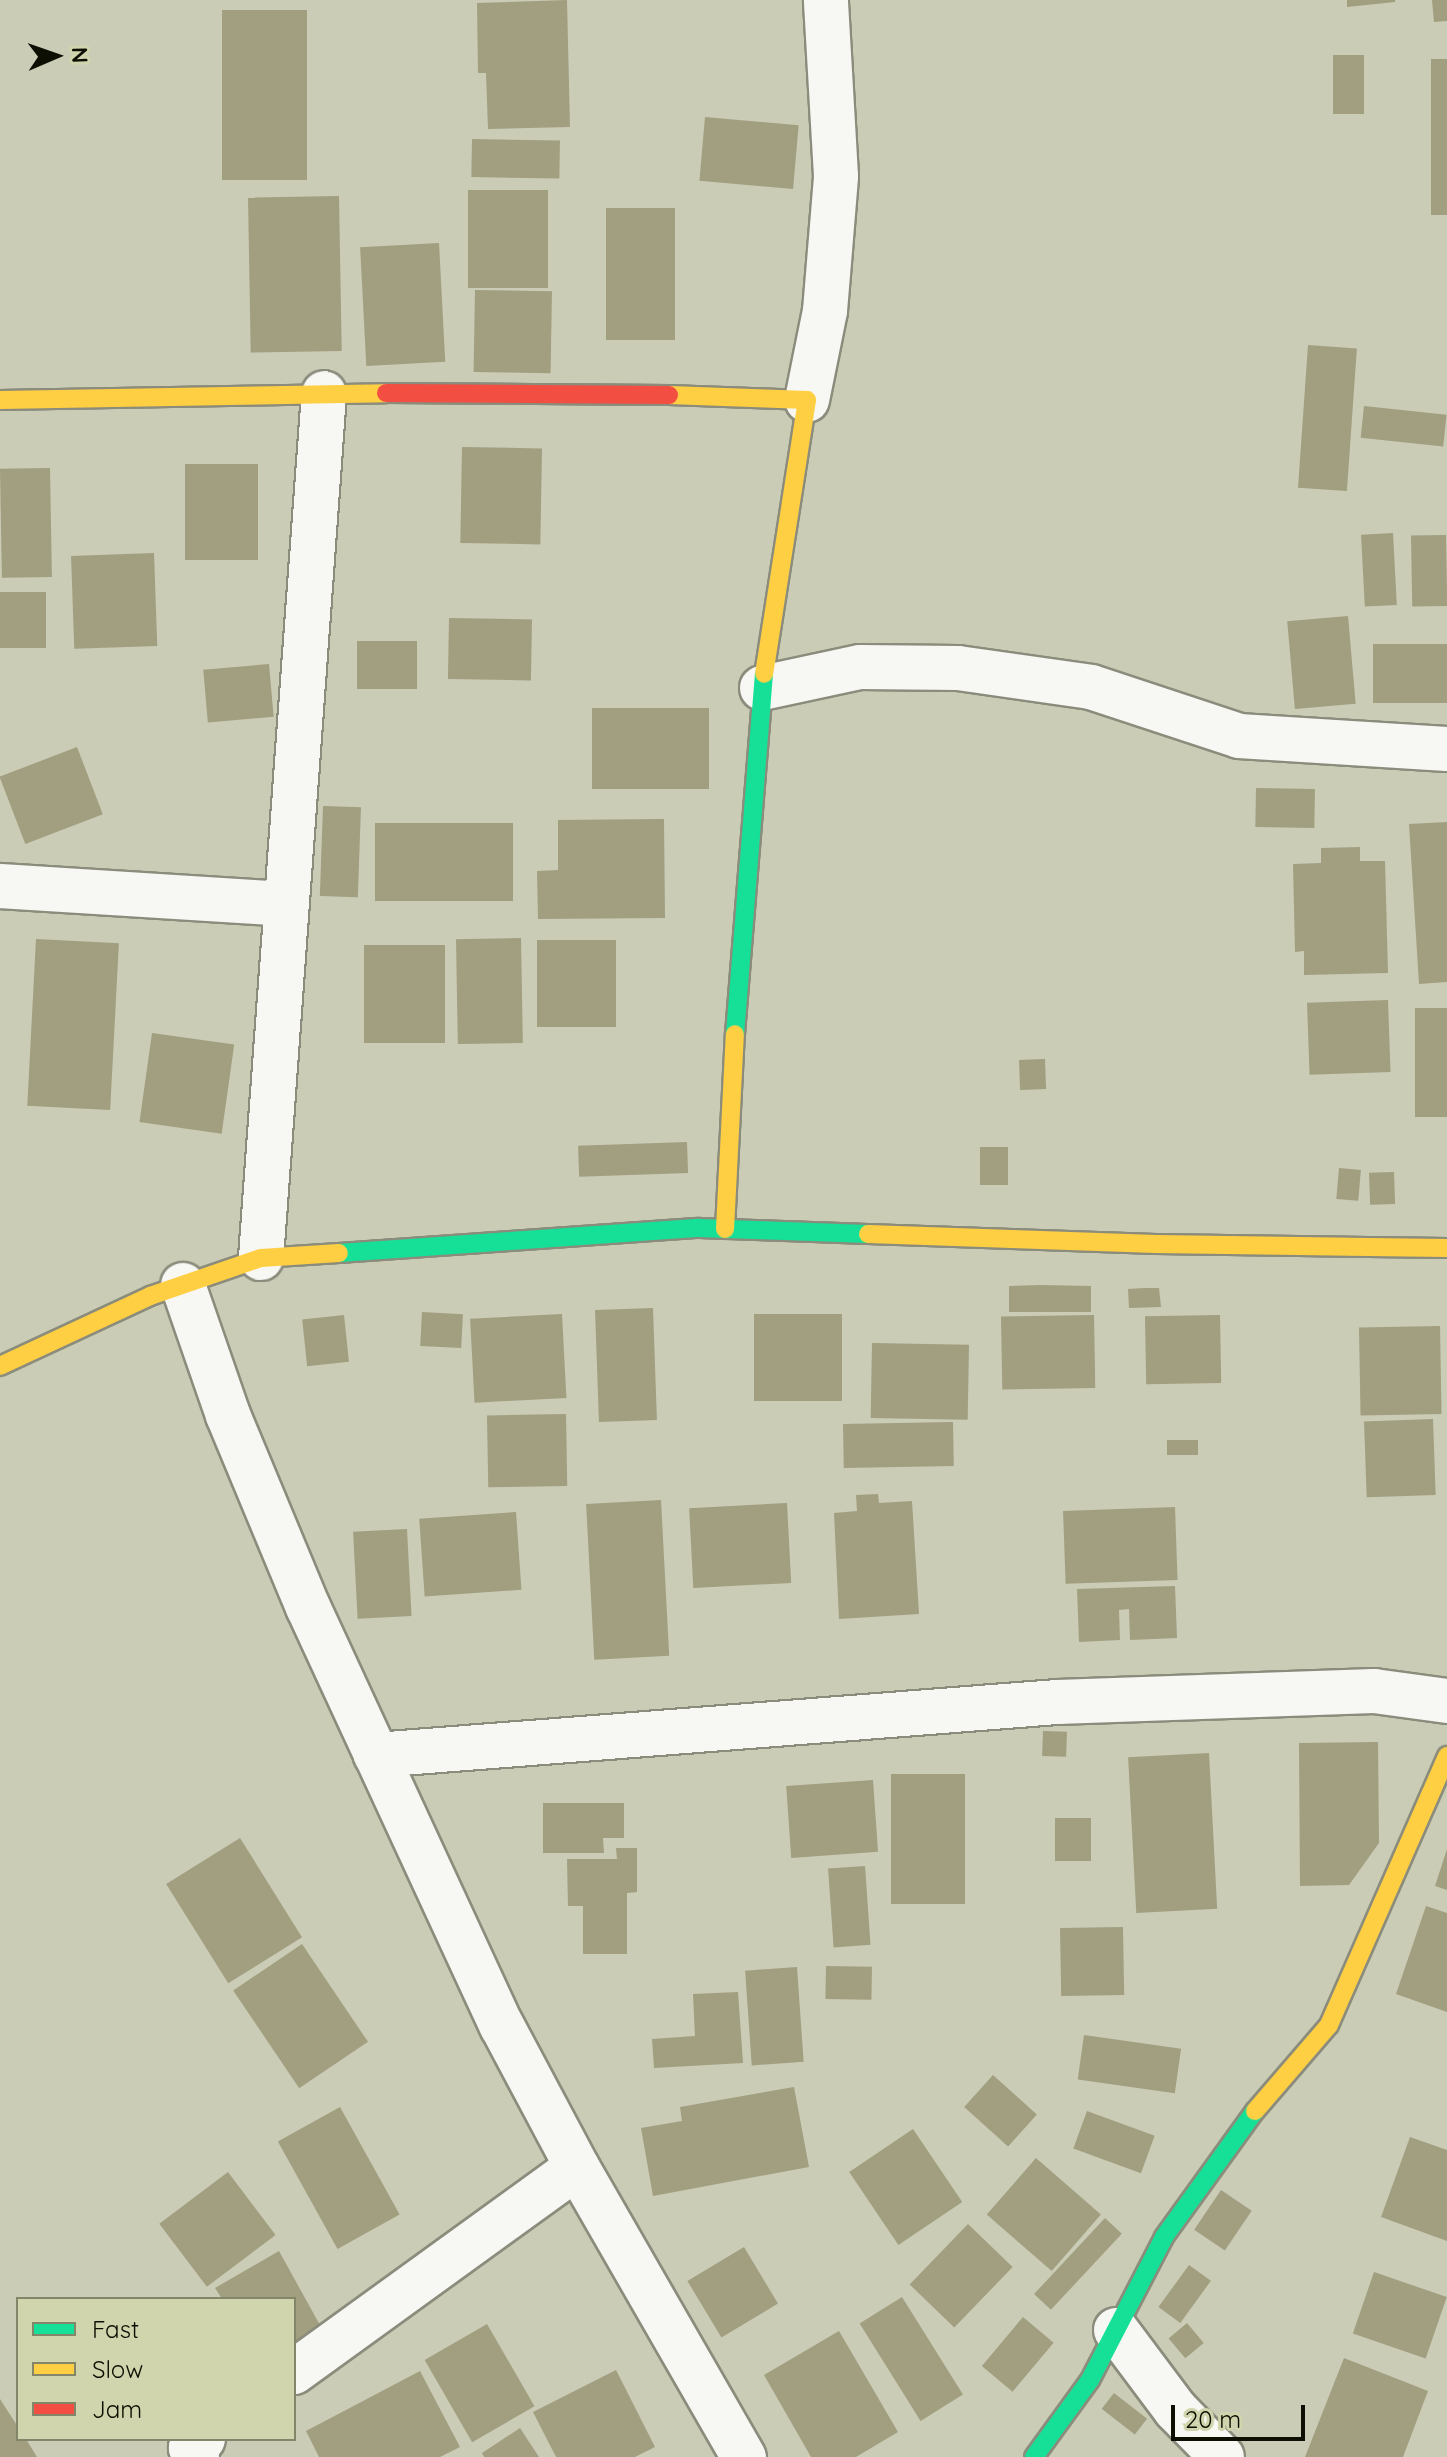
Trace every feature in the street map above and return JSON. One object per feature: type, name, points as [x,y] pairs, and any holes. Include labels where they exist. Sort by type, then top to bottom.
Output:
[{"type":"street","points":[[725,1229],[736,1008],[762,688],[807,400],[825,311],[836,176],[826,0]]},
{"type":"street","points":[[0,400],[324,393],[572,392],[807,400]]},
{"type":"street","points":[[261,1258],[324,393]]},
{"type":"street","points":[[762,688],[860,667],[958,668],[1091,687],[1239,736],[1447,749]]},
{"type":"street","points":[[0,886],[286,904]]},
{"type":"street","points":[[0,1366],[150,1296],[261,1258],[725,1229],[1156,1244],[1447,1248]]},
{"type":"street","points":[[183,1285],[234,1429],[308,1607],[502,2026],[577,2167],[744,2457]]},
{"type":"street","points":[[376,1755],[1057,1702],[1374,1691],[1447,1701]]},
{"type":"street","points":[[1034,2457],[1090,2380],[1164,2237],[1259,2105],[1329,2025],[1447,1756]]},
{"type":"street","points":[[296,2371],[577,2167]]},
{"type":"street","points":[[1116,2330],[1175,2409],[1222,2457]]},
{"type":"building","points":[[567,0],[570,127],[488,129],[486,73],[478,73],[477,3]]},
{"type":"building","points":[[1347,0],[1395,0],[1395,2],[1347,7]]},
{"type":"building","points":[[1432,0],[1447,0],[1447,21],[1434,22]]},
{"type":"building","points":[[222,10],[307,10],[307,180],[222,180]]},
{"type":"building","points":[[1333,55],[1364,55],[1364,114],[1333,114]]},
{"type":"building","points":[[1431,59],[1447,59],[1447,215],[1431,215]]},
{"type":"building","points":[[705,117],[799,125],[793,189],[699,181]]},
{"type":"building","points":[[472,139],[560,141],[559,179],[471,177]]},
{"type":"building","points":[[468,190],[548,190],[548,288],[468,288]]},
{"type":"building","points":[[339,196],[342,351],[251,353],[248,198]]},
{"type":"building","points":[[606,208],[675,208],[675,340],[606,340]]},
{"type":"building","points":[[439,243],[445,362],[366,366],[360,247]]},
{"type":"building","points":[[475,290],[552,291],[551,373],[474,372]]},
{"type":"building","points":[[1308,345],[1357,348],[1347,491],[1298,488]]},
{"type":"building","points":[[1364,406],[1447,415],[1443,447],[1361,438]]},
{"type":"building","points":[[462,447],[542,448],[540,544],[460,543]]},
{"type":"building","points":[[185,464],[258,464],[258,560],[185,560]]},
{"type":"building","points":[[50,468],[52,577],[2,578],[0,469]]},
{"type":"building","points":[[1393,533],[1397,605],[1365,607],[1361,535]]},
{"type":"building","points":[[1446,535],[1447,606],[1412,607],[1411,536]]},
{"type":"building","points":[[154,553],[157,646],[74,649],[71,556]]},
{"type":"building","points":[[0,592],[46,592],[46,648],[0,648]]},
{"type":"building","points":[[1348,616],[1356,704],[1295,709],[1287,621]]},
{"type":"building","points":[[449,618],[532,619],[531,680],[448,679]]},
{"type":"building","points":[[357,641],[417,641],[417,689],[357,689]]},
{"type":"building","points":[[1373,644],[1447,644],[1447,703],[1373,703]]},
{"type":"building","points":[[269,664],[274,717],[208,723],[203,670]]},
{"type":"building","points":[[592,708],[709,708],[709,789],[592,789]]},
{"type":"building","points":[[77,747],[103,814],[25,844],[0,777]]},
{"type":"building","points":[[1256,788],[1315,789],[1314,828],[1255,827]]},
{"type":"building","points":[[323,806],[361,807],[358,897],[320,896]]},
{"type":"building","points":[[664,819],[665,918],[538,919],[537,871],[558,870],[558,820]]},
{"type":"building","points":[[1447,822],[1447,982],[1419,984],[1409,824]]},
{"type":"building","points":[[375,823],[513,823],[513,901],[375,901]]},
{"type":"building","points":[[1360,847],[1360,861],[1385,861],[1388,973],[1304,975],[1304,951],[1295,952],[1293,864],[1321,863],[1321,848]]},
{"type":"building","points":[[521,938],[523,1043],[458,1044],[456,939]]},
{"type":"building","points":[[36,939],[119,943],[110,1110],[27,1106]]},
{"type":"building","points":[[537,940],[616,940],[616,1027],[537,1027]]},
{"type":"building","points":[[364,945],[445,945],[445,1043],[364,1043]]},
{"type":"building","points":[[1388,1000],[1391,1072],[1310,1075],[1307,1003]]},
{"type":"building","points":[[1415,1008],[1447,1008],[1447,1117],[1415,1117]]},
{"type":"building","points":[[152,1033],[234,1045],[222,1134],[139,1122]]},
{"type":"building","points":[[1045,1059],[1046,1089],[1020,1090],[1019,1060]]},
{"type":"building","points":[[687,1142],[688,1173],[579,1177],[578,1146]]},
{"type":"building","points":[[980,1147],[1008,1147],[1008,1185],[980,1185]]},
{"type":"building","points":[[1339,1168],[1361,1170],[1358,1201],[1336,1199]]},
{"type":"building","points":[[1394,1172],[1395,1204],[1370,1205],[1369,1173]]},
{"type":"building","points":[[1009,1286],[1091,1286],[1091,1312],[1009,1312]]},
{"type":"building","points":[[1159,1288],[1161,1307],[1129,1308],[1128,1289]]},
{"type":"building","points":[[653,1308],[657,1420],[599,1422],[595,1310]]},
{"type":"building","points":[[422,1312],[463,1314],[461,1348],[420,1346]]},
{"type":"building","points":[[562,1314],[566,1398],[475,1403],[470,1319]]},
{"type":"building","points":[[754,1314],[842,1314],[842,1401],[754,1401]]},
{"type":"building","points":[[344,1315],[349,1362],[307,1366],[302,1319]]},
{"type":"building","points":[[1094,1315],[1095,1388],[1002,1390],[1001,1317]]},
{"type":"building","points":[[1220,1315],[1221,1383],[1146,1384],[1145,1316]]},
{"type":"building","points":[[1440,1326],[1442,1414],[1361,1415],[1359,1327]]},
{"type":"building","points":[[872,1343],[969,1345],[968,1420],[871,1418]]},
{"type":"building","points":[[566,1414],[567,1486],[488,1487],[487,1415]]},
{"type":"building","points":[[1433,1419],[1436,1495],[1367,1497],[1364,1421]]},
{"type":"building","points":[[953,1422],[954,1466],[844,1468],[843,1424]]},
{"type":"building","points":[[1167,1440],[1198,1440],[1198,1455],[1167,1455]]},
{"type":"building","points":[[878,1494],[879,1503],[912,1501],[919,1614],[839,1619],[834,1513],[857,1511],[856,1495]]},
{"type":"building","points":[[661,1500],[669,1656],[594,1660],[586,1504]]},
{"type":"building","points":[[787,1503],[791,1583],[693,1588],[689,1508]]},
{"type":"building","points":[[1175,1507],[1178,1580],[1066,1584],[1063,1511]]},
{"type":"building","points":[[516,1512],[521,1590],[425,1597],[419,1519]]},
{"type":"building","points":[[407,1529],[412,1616],[358,1619],[353,1532]]},
{"type":"building","points":[[1175,1586],[1177,1638],[1130,1640],[1129,1609],[1119,1610],[1120,1640],[1079,1642],[1077,1589]]},
{"type":"building","points":[[1043,1731],[1067,1732],[1066,1757],[1042,1756]]},
{"type":"building","points":[[1378,1742],[1379,1843],[1349,1885],[1300,1886],[1299,1743]]},
{"type":"building","points":[[1209,1753],[1217,1909],[1136,1913],[1128,1757]]},
{"type":"building","points":[[891,1774],[965,1774],[965,1904],[891,1904]]},
{"type":"building","points":[[873,1780],[878,1852],[791,1858],[786,1786]]},
{"type":"building","points":[[543,1803],[624,1803],[624,1838],[603,1838],[604,1853],[543,1853]]},
{"type":"building","points":[[1055,1818],[1091,1818],[1091,1861],[1055,1861]]},
{"type":"building","points":[[240,1838],[302,1937],[228,1983],[166,1884]]},
{"type":"building","points":[[616,1848],[637,1848],[637,1892],[627,1893],[627,1954],[583,1954],[583,1906],[568,1906],[567,1859],[617,1859]]},
{"type":"building","points":[[1447,1849],[1447,1890],[1435,1886]]},
{"type":"building","points":[[865,1866],[871,1945],[834,1947],[828,1869]]},
{"type":"building","points":[[1426,1906],[1447,1913],[1447,2012],[1396,1994]]},
{"type":"building","points":[[1123,1927],[1124,1995],[1061,1996],[1060,1928]]},
{"type":"building","points":[[302,1944],[368,2042],[299,2088],[233,1990]]},
{"type":"building","points":[[826,1966],[872,1967],[871,2000],[825,1999]]},
{"type":"building","points":[[797,1967],[804,2062],[752,2065],[745,1971]]},
{"type":"building","points":[[738,1992],[743,2063],[654,2068],[652,2039],[695,2036],[693,1994]]},
{"type":"building","points":[[1084,2035],[1181,2049],[1175,2093],[1078,2080]]},
{"type":"building","points":[[993,2075],[1037,2114],[1008,2146],[964,2107]]},
{"type":"building","points":[[794,2087],[809,2167],[653,2196],[641,2128],[682,2121],[680,2107]]},
{"type":"building","points":[[340,2107],[400,2215],[338,2249],[278,2141]]},
{"type":"building","points":[[1087,2111],[1155,2136],[1141,2173],[1073,2149]]},
{"type":"building","points":[[913,2129],[962,2202],[898,2245],[849,2172]]},
{"type":"building","points":[[1410,2137],[1447,2150],[1447,2241],[1381,2217]]},
{"type":"building","points":[[1036,2158],[1101,2214],[1052,2271],[987,2215]]},
{"type":"building","points":[[228,2172],[276,2235],[207,2287],[159,2224]]},
{"type":"building","points":[[1221,2190],[1252,2211],[1225,2250],[1194,2230]]},
{"type":"building","points":[[1105,2218],[1122,2234],[1051,2310],[1034,2294]]},
{"type":"building","points":[[968,2224],[1013,2267],[954,2327],[910,2284]]},
{"type":"building","points":[[744,2247],[778,2304],[721,2338],[687,2281]]},
{"type":"building","points":[[279,2251],[321,2327],[296,2342],[296,2297],[221,2297],[215,2288]]},
{"type":"building","points":[[1189,2265],[1211,2281],[1180,2323],[1158,2307]]},
{"type":"building","points":[[1374,2272],[1447,2297],[1426,2359],[1353,2333]]},
{"type":"building","points":[[902,2297],[963,2395],[921,2421],[860,2323]]},
{"type":"building","points":[[1023,2317],[1054,2343],[1013,2392],[982,2366]]},
{"type":"building","points":[[1187,2323],[1204,2343],[1185,2358],[1169,2338]]},
{"type":"building","points":[[487,2324],[534,2406],[472,2442],[425,2360]]},
{"type":"building","points":[[839,2331],[898,2432],[856,2457],[811,2457],[764,2375]]},
{"type":"building","points":[[1344,2358],[1428,2391],[1403,2457],[1305,2457]]},
{"type":"building","points":[[616,2370],[655,2447],[635,2457],[556,2457],[533,2412]]},
{"type":"building","points":[[420,2371],[460,2447],[440,2457],[319,2457],[306,2431]]},
{"type":"building","points":[[1114,2393],[1147,2419],[1135,2435],[1102,2409]]},
{"type":"building","points":[[0,2399],[16,2424],[16,2441],[27,2441],[37,2457],[0,2457]]},
{"type":"building","points":[[520,2428],[539,2457],[484,2457],[482,2453]]},
{"type":"traffic: fast","points":[[735,1034],[764,674]]},
{"type":"traffic: fast","points":[[339,1253],[699,1228],[868,1234]]},
{"type":"traffic: fast","points":[[1034,2457],[1090,2380],[1164,2237],[1255,2111]]},
{"type":"traffic: slow","points":[[0,400],[386,393]]},
{"type":"traffic: slow","points":[[669,395],[807,400],[764,674]]},
{"type":"traffic: slow","points":[[725,1229],[735,1034]]},
{"type":"traffic: slow","points":[[868,1234],[1156,1244],[1447,1248]]},
{"type":"traffic: slow","points":[[0,1366],[150,1296],[261,1258],[339,1253]]},
{"type":"traffic: slow","points":[[1255,2111],[1329,2025],[1447,1756]]},
{"type":"traffic: jam","points":[[386,393],[669,395]]}]
